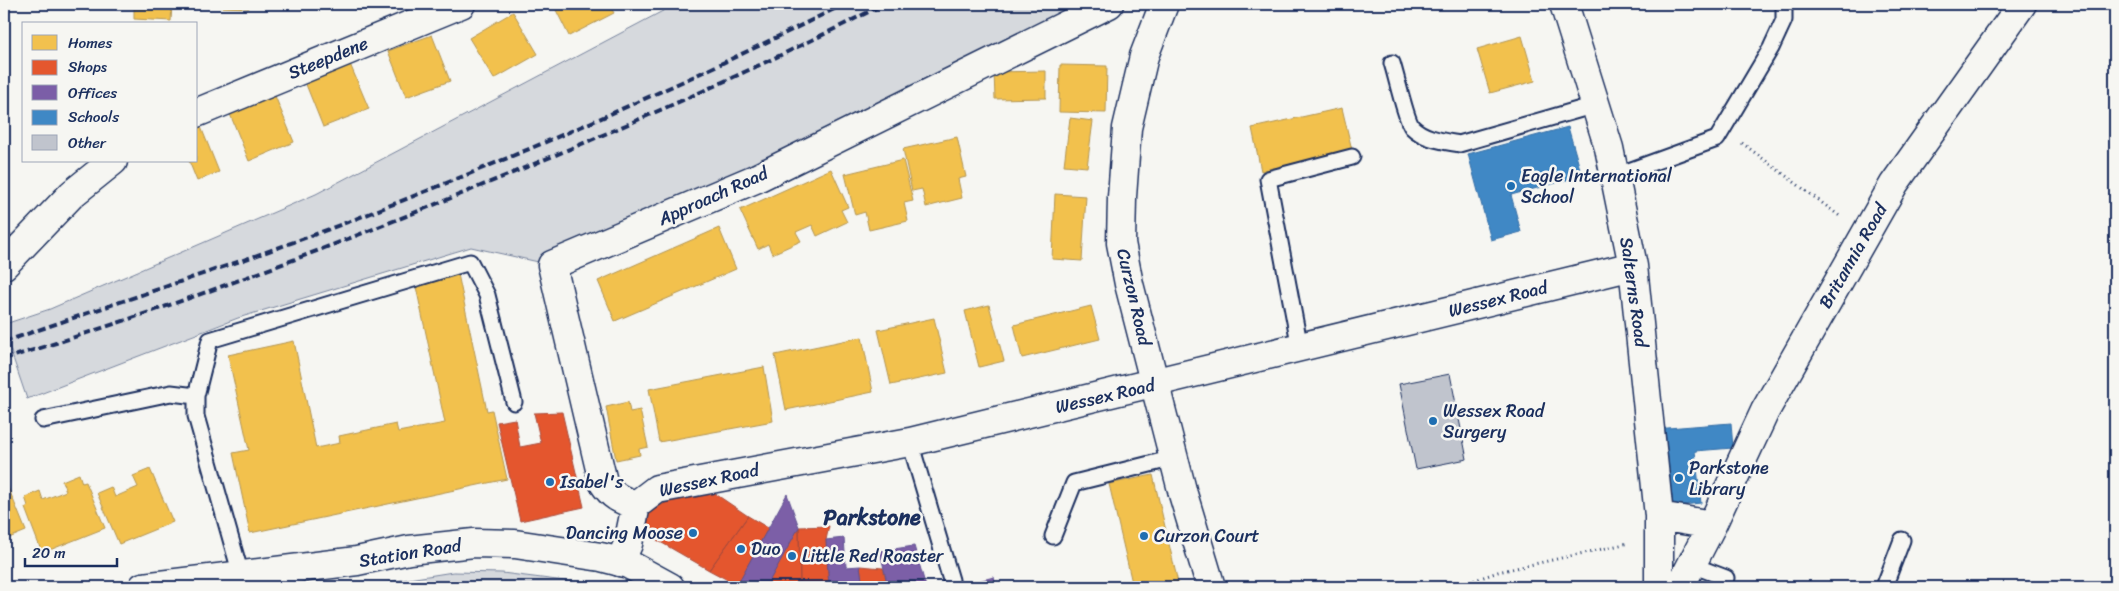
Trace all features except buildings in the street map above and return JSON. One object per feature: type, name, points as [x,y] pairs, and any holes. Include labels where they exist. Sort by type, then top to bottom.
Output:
[{"type":"street","name":"Steepdene","points":[[198,112],[461,4]]},
{"type":"street","name":"Approach Road","points":[[636,505],[620,500],[610,492],[603,482],[552,265],[754,179],[1108,4]]},
{"type":"street","name":"Curzon Road","points":[[1164,4],[1144,56],[1127,128],[1121,243],[1129,284],[1183,494],[1211,587]]},
{"type":"street","name":"Salterns Road","points":[[1564,4],[1615,176],[1633,266],[1659,526],[1658,587]]},
{"type":"street","name":"Britannia Road","points":[[1686,576],[1765,411],[1894,184],[2022,4]]},
{"type":"street","points":[[4,265],[72,194],[112,162]]},
{"type":"street","name":"Wessex Road","points":[[620,562],[628,544],[636,505],[657,489],[910,442],[1155,384],[1633,266]]},
{"type":"street","points":[[1659,526],[1712,525]]},
{"type":"street","name":"Station Road","points":[[154,587],[357,561],[409,550],[474,543],[515,544],[576,552],[628,564],[670,587]]},
{"type":"lane","points":[[1615,176],[1717,139],[1771,48],[1784,20],[1784,4]]},
{"type":"lane","points":[[1392,64],[1410,126],[1422,134],[1439,140],[1459,144],[1595,105]]},
{"type":"lane","points":[[1300,348],[1268,179],[1352,157]]},
{"type":"lane","points":[[241,575],[196,416],[196,396],[210,340],[470,262],[487,296],[514,402]]},
{"type":"lane","points":[[43,420],[172,393],[196,396]]},
{"type":"lane","points":[[910,442],[951,580]]},
{"type":"lane","points":[[1053,536],[1074,483],[1174,458]]},
{"type":"lane","points":[[1884,587],[1902,540]]},
{"type":"lane","points":[[1686,576],[1726,578]]},
{"type":"path","points":[[1723,130],[1865,235]]},
{"type":"path","points":[[1455,587],[1498,572],[1659,526]]},
{"type":"path","points":[[381,586],[471,585],[498,587]]},
{"type":"shaded area","points":[[676,4],[1109,4],[552,265],[471,247],[238,318],[27,399],[9,346],[5,324],[50,309],[316,194]]},
{"type":"shaded area","points":[[453,572],[502,573],[612,587],[358,587]]},
{"type":"railway","points":[[4,342],[291,243],[444,184],[560,136],[675,85],[844,4]]},
{"type":"railway","points":[[4,359],[179,302],[466,192],[677,103],[781,55],[884,4]]},
{"type":"place","name":"Eagle International School","points":[[1511,186]]},
{"type":"place","name":"Wessex Road Surgery","points":[[1433,421]]},
{"type":"place","name":"Parkstone Library","points":[[1679,478]]},
{"type":"place","name":"Isabel's","points":[[550,482]]},
{"type":"place","name":"Dancing Moose","points":[[693,533]]},
{"type":"place","name":"Curzon Court","points":[[1144,536]]},
{"type":"place","name":"Duo","points":[[741,549]]},
{"type":"place","name":"Little Red Roaster","points":[[792,556]]},
{"type":"district","name":"Parkstone","points":[[872,517]]}]
